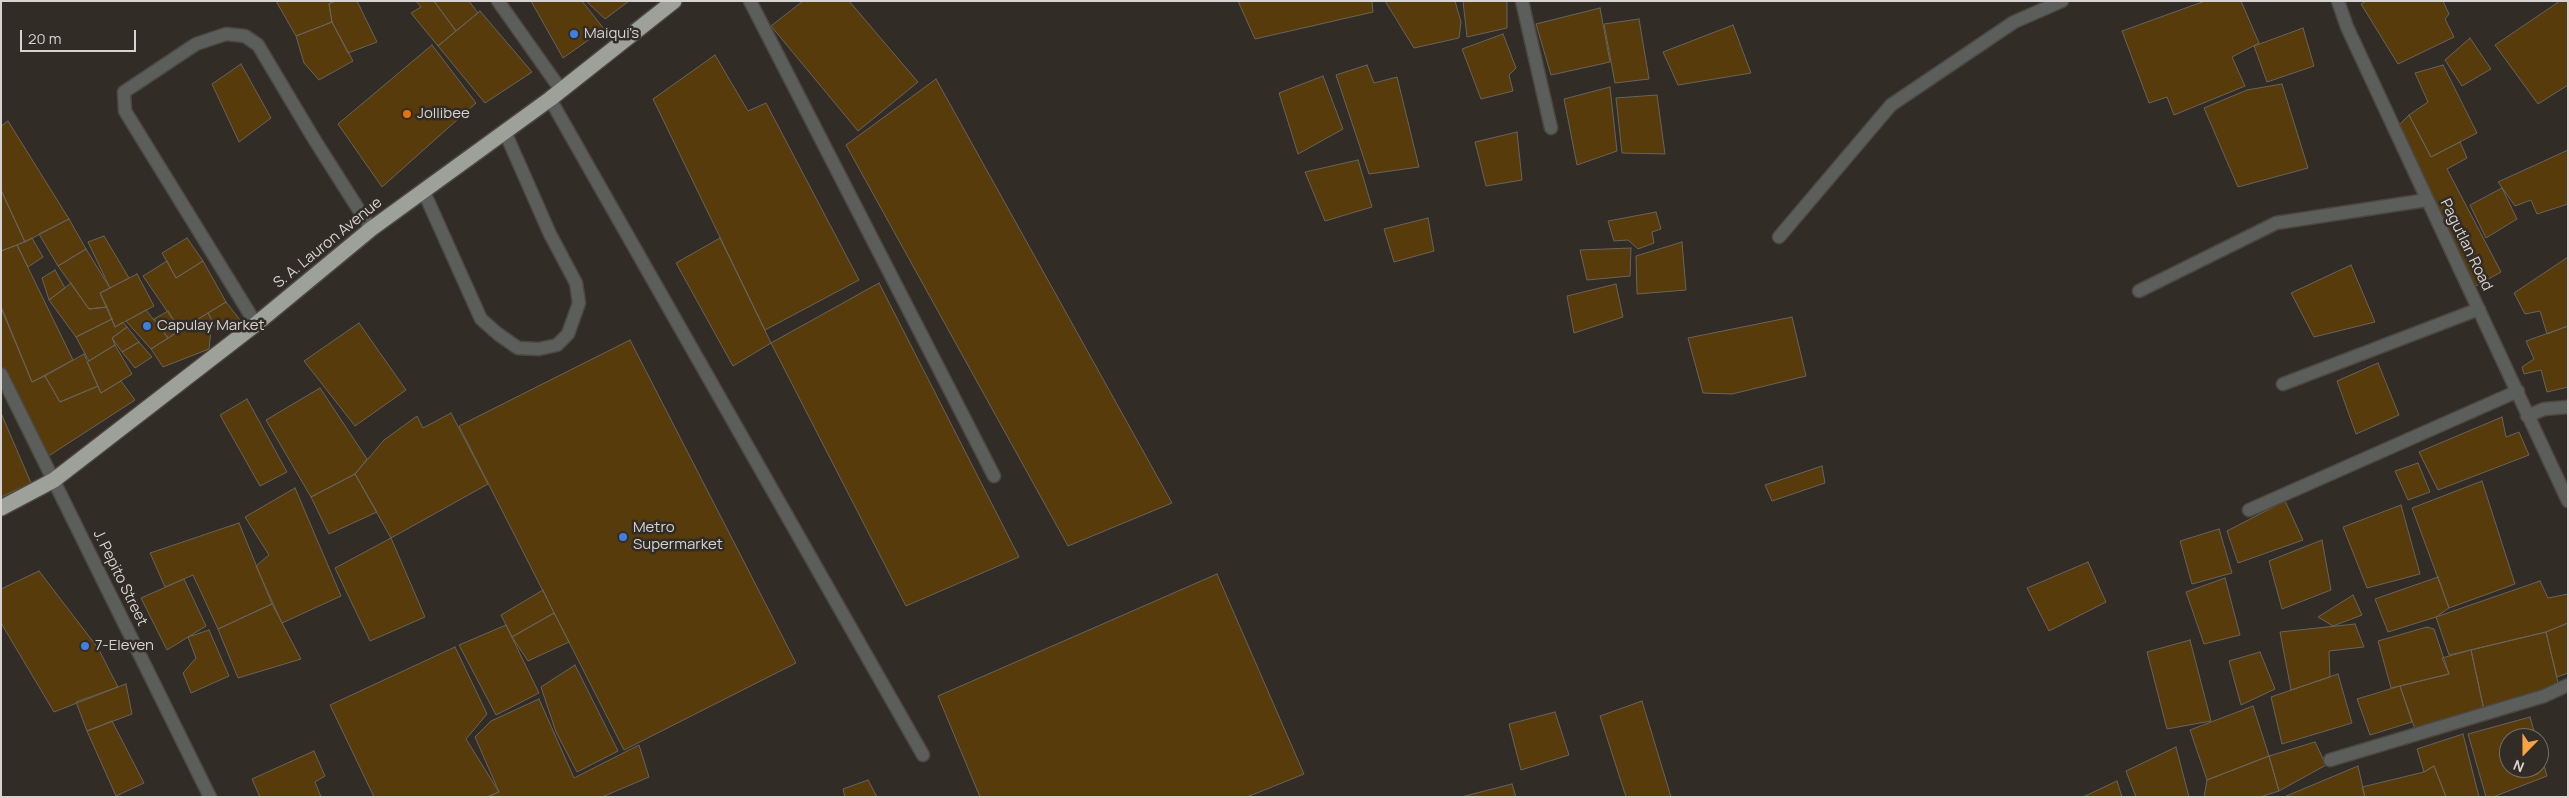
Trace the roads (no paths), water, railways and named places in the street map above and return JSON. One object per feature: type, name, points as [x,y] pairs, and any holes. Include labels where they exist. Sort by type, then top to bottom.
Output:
[{"type":"highway","name":"S. A. Lauron Avenue","points":[[1,508],[54,480],[256,324],[370,229],[556,95],[674,1]]},
{"type":"street","points":[[498,1],[556,95],[923,755]]},
{"type":"street","points":[[750,1],[994,476]]},
{"type":"street","points":[[1522,1],[1551,128]]},
{"type":"street","points":[[1779,237],[1891,105],[2014,22],[2062,1]]},
{"type":"street","name":"Pagutlan Road","points":[[2338,1],[2347,27],[2568,501]]},
{"type":"street","points":[[256,324],[125,111],[124,92],[196,44],[226,34],[244,36],[258,45],[370,229]]},
{"type":"street","points":[[423,190],[482,319],[498,334],[518,348],[539,349],[557,345],[568,334],[578,303],[576,282],[550,234],[505,132]]},
{"type":"street","points":[[2139,292],[2276,223],[2427,200]]},
{"type":"street","points":[[2283,384],[2479,309]]},
{"type":"street","name":"J. Pepito Street","points":[[1,374],[210,797]]},
{"type":"street","points":[[2249,510],[2518,391]]},
{"type":"street","points":[[2527,416],[2544,409],[2568,407]]},
{"type":"street","points":[[2330,760],[2544,696],[2568,685]]},
{"type":"place","name":"Maiqui's","points":[[574,34]]},
{"type":"place","name":"Jollibee","points":[[407,114]]},
{"type":"place","name":"Capulay Market","points":[[147,326]]},
{"type":"place","name":"Metro Supermarket","points":[[623,537]]},
{"type":"place","name":"7-Eleven","points":[[85,646]]}]
